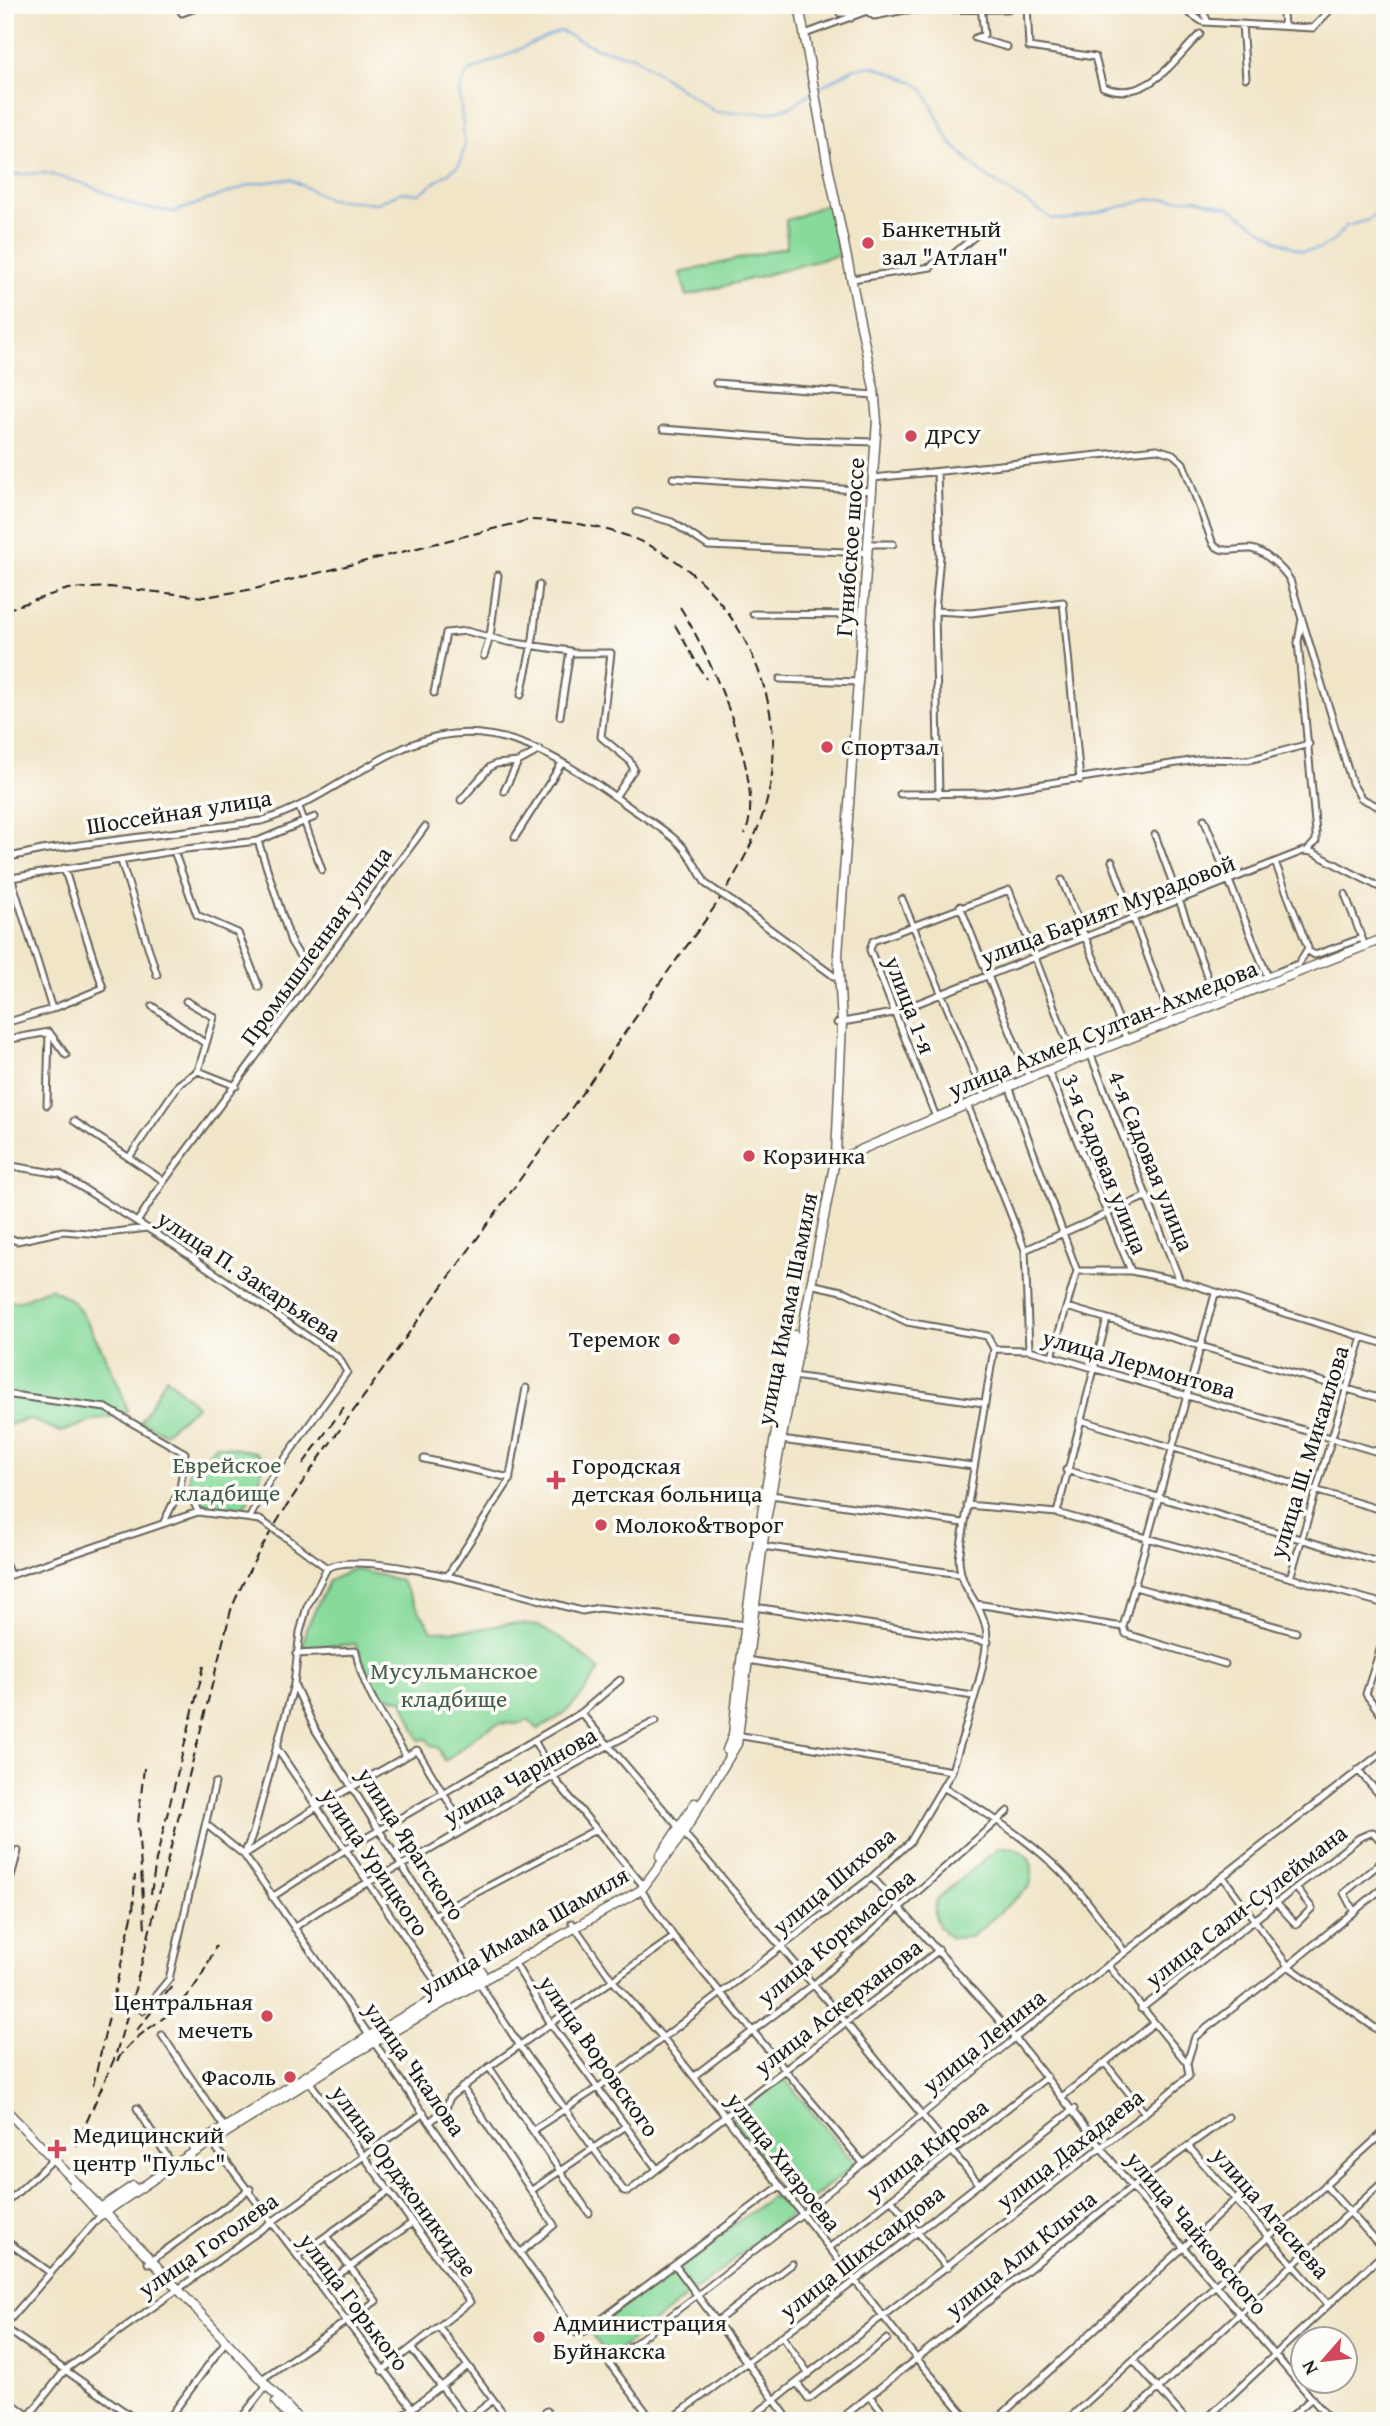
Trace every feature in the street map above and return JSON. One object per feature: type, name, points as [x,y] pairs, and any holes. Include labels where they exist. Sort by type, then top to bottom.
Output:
[{"type":"main road","points":[[800,5],[805,34]]},
{"type":"main road","name":"Гунибское шоссе","points":[[805,34],[820,124],[874,395],[876,442],[838,977]]},
{"type":"main road","name":"улица Ахмед Султан-Ахмедова","points":[[836,1155],[844,1157],[1029,1077],[1126,1040],[1171,1018],[1363,942],[1385,938]]},
{"type":"main road","name":"улица Имама Шамиля","points":[[736,1735],[747,1626],[754,1607],[778,1440],[836,1155],[840,1023],[838,977]]},
{"type":"main road","name":"улица Имама Шамиля","points":[[101,2211],[170,2161],[210,2140],[224,2127],[477,1978],[641,1887],[682,1830],[737,1744],[741,1659],[778,1440],[831,1161],[840,1023]]},
{"type":"main road","name":"улица Имама Шамиля","points":[[101,2211],[444,1994],[513,1961],[573,1925]]},
{"type":"main road","points":[[5,2109],[300,2421]]},
{"type":"main road","points":[[5,2115],[53,2160]]},
{"type":"main road","points":[[265,2384],[292,2421]]},
{"type":"street","points":[[178,5],[182,13],[204,5]]},
{"type":"street","points":[[859,5],[874,16],[942,7],[1008,9],[1013,5]]},
{"type":"street","points":[[1027,5],[1029,47],[1095,57],[1103,87],[1113,90],[1132,92],[1148,86],[1200,34]]},
{"type":"street","points":[[1078,5],[1080,8],[1099,5]]},
{"type":"street","points":[[1177,5],[1208,23],[1284,24],[1313,28],[1335,5]]},
{"type":"street","points":[[1200,5],[1208,23]]},
{"type":"street","points":[[1282,5],[1284,24]]},
{"type":"street","points":[[981,8],[984,35],[975,38],[1007,47]]},
{"type":"street","points":[[805,34],[851,18],[865,10]]},
{"type":"street","points":[[840,13],[849,13],[851,18]]},
{"type":"street","points":[[1242,24],[1246,78]]},
{"type":"street","points":[[852,279],[931,267],[936,261],[949,258],[982,230]]},
{"type":"street","points":[[716,383],[874,395]]},
{"type":"street","points":[[663,429],[804,440],[876,442]]},
{"type":"street","points":[[873,478],[1157,449],[1173,454],[1183,463],[1213,544],[1223,551],[1253,549],[1284,571],[1294,588],[1352,783],[1361,798],[1385,810]]},
{"type":"street","points":[[937,473],[940,555],[935,611],[939,795]]},
{"type":"street","points":[[673,478],[872,491]]},
{"type":"street","points":[[637,512],[672,522],[708,546],[868,549],[893,544]]},
{"type":"street","points":[[484,656],[490,637],[498,575]]},
{"type":"street","points":[[521,695],[539,585]]},
{"type":"street","points":[[935,611],[971,613],[1063,602],[1080,780]]},
{"type":"street","points":[[753,614],[863,615]]},
{"type":"street","points":[[1302,616],[1298,642],[1316,833],[1316,841],[1308,850],[1385,890]]},
{"type":"street","points":[[434,693],[446,633],[466,631],[572,653],[611,653],[601,737],[629,760],[634,769],[615,797]]},
{"type":"street","points":[[560,716],[572,653]]},
{"type":"street","points":[[780,679],[858,682]]},
{"type":"street","name":"Шоссейная улица","points":[[5,858],[42,850],[261,821],[299,807],[405,748],[438,736],[470,733],[493,736],[540,750],[615,797],[681,845],[706,884],[838,977]]},
{"type":"street","points":[[900,794],[939,795],[1080,780],[1203,759],[1249,760],[1309,744]]},
{"type":"street","points":[[461,800],[490,767],[518,762],[540,750]]},
{"type":"street","points":[[504,791],[518,762]]},
{"type":"street","points":[[515,837],[562,763]]},
{"type":"street","points":[[299,807],[322,870]]},
{"type":"street","points":[[52,1009],[8,878],[174,851],[258,841],[315,817]]},
{"type":"street","points":[[1203,819],[1267,975]]},
{"type":"street","name":"Промышленная улица","points":[[137,1222],[164,1181],[425,827]]},
{"type":"street","points":[[1155,835],[1214,995]]},
{"type":"street","points":[[258,841],[291,942],[299,955]]},
{"type":"street","name":"улица Барият Мурадовой","points":[[840,1023],[892,1013],[1308,850]]},
{"type":"street","points":[[174,851],[197,915],[238,933],[259,988]]},
{"type":"street","points":[[121,861],[157,975]]},
{"type":"street","points":[[1112,861],[1171,1018],[1214,995],[1267,975],[1299,968],[1308,951]]},
{"type":"street","points":[[1275,862],[1308,951],[1315,955],[1363,942],[1345,894]]},
{"type":"street","points":[[5,1023],[52,1009],[103,988],[64,868]]},
{"type":"street","points":[[1062,880],[1126,1040]]},
{"type":"street","points":[[911,925],[1009,890],[1074,1059]]},
{"type":"street","points":[[902,900],[984,1096]]},
{"type":"street","points":[[961,906],[1029,1077]]},
{"type":"street","name":"улица 1-я","points":[[911,925],[870,944],[892,1013],[936,1117]]},
{"type":"street","points":[[186,1001],[214,1017],[198,1071]]},
{"type":"street","points":[[152,1006],[206,1044]]},
{"type":"street","points":[[5,1040],[49,1032]]},
{"type":"street","points":[[49,1032],[66,1055]]},
{"type":"street","points":[[47,1105],[49,1032]]},
{"type":"street","name":"4-я Садовая улица","points":[[1090,1053],[1180,1281]]},
{"type":"street","name":"3-я Садовая улица","points":[[1048,1070],[1130,1271]]},
{"type":"street","points":[[130,1156],[183,1078],[198,1071],[236,1086]]},
{"type":"street","points":[[1009,1086],[1077,1271],[1052,1356]]},
{"type":"street","points":[[967,1104],[1025,1250],[1029,1350]]},
{"type":"street","points":[[74,1121],[164,1181]]},
{"type":"street","name":"улица П. Закарьяева","points":[[5,1165],[60,1174],[147,1228],[339,1358],[347,1372],[269,1481],[250,1517]]},
{"type":"street","points":[[1025,1250],[1147,1196]]},
{"type":"street","points":[[5,1236],[17,1241],[62,1231],[100,1234],[147,1228]]},
{"type":"street","points":[[1077,1271],[1130,1271],[1180,1281],[1385,1344]]},
{"type":"street","name":"улица Лермонтова","points":[[810,1284],[846,1292],[907,1322],[987,1336],[994,1349],[1029,1350],[1052,1356],[1385,1454]]},
{"type":"street","points":[[1216,1294],[1123,1627],[1126,1634],[1225,1664]]},
{"type":"street","points":[[1067,1307],[1385,1400]]},
{"type":"street","points":[[1057,1513],[1107,1319]]},
{"type":"street","name":"улица Ш. Микаилова","points":[[1290,1578],[1344,1388],[1362,1336]]},
{"type":"street","points":[[754,1607],[988,1642],[986,1628],[960,1574],[963,1523],[994,1349]]},
{"type":"street","points":[[793,1376],[983,1403]]},
{"type":"street","points":[[448,1575],[510,1478],[526,1388]]},
{"type":"street","points":[[5,1394],[106,1408],[164,1438],[185,1453],[180,1489],[164,1521]]},
{"type":"street","points":[[1080,1420],[1385,1511]]},
{"type":"street","points":[[778,1440],[973,1466]]},
{"type":"street","points":[[424,1460],[510,1478]]},
{"type":"street","points":[[1066,1471],[1385,1564]]},
{"type":"street","points":[[180,1489],[194,1502],[198,1512]]},
{"type":"street","points":[[771,1495],[963,1523]]},
{"type":"street","points":[[967,1505],[1057,1513],[1385,1604]]},
{"type":"street","points":[[5,1563],[8,1576],[164,1521],[198,1512],[260,1520],[327,1568]]},
{"type":"street","points":[[762,1546],[960,1574]]},
{"type":"street","points":[[244,1855],[278,1749],[294,1684],[296,1654],[307,1607],[327,1568],[350,1562],[448,1575],[582,1611],[598,1608],[747,1626]]},
{"type":"street","points":[[1135,1587],[1296,1632]]},
{"type":"street","points":[[976,1604],[1123,1627]]},
{"type":"street","points":[[1385,1634],[1366,1694],[1385,1720]]},
{"type":"street","name":"улица Шихова","points":[[533,2130],[599,2087],[724,1994],[872,1877],[910,1842],[952,1771],[988,1642]]},
{"type":"street","points":[[296,1654],[356,1651],[358,1664],[377,1706],[406,1756]]},
{"type":"street","points":[[741,1659],[973,1696]]},
{"type":"street","points":[[272,1897],[345,1850],[580,1713],[620,1680]]},
{"type":"street","name":"улица Ярагского","points":[[294,1684],[316,1731],[402,1866],[436,1914],[520,2046],[624,2191]]},
{"type":"street","points":[[580,1713],[846,2022],[979,2184]]},
{"type":"street","name":"улица Чаринова","points":[[294,1928],[318,1909],[402,1866],[608,1744],[656,1721]]},
{"type":"street","points":[[736,1735],[952,1771]]},
{"type":"street","points":[[534,1740],[555,1777],[641,1887],[674,1937],[863,2163]]},
{"type":"street","name":"улица Урицкого","points":[[278,1749],[366,1883],[444,1994]]},
{"type":"street","points":[[244,1855],[317,1807],[417,1750],[465,1829]]},
{"type":"street","name":"улица Ленина","points":[[609,2363],[802,2214],[1014,2038],[1385,1750]]},
{"type":"street","points":[[1359,1770],[1385,1801]]},
{"type":"street","points":[[143,2011],[169,1979],[215,1783]]},
{"type":"street","points":[[943,1787],[998,1819],[1054,1865],[1087,1900],[1125,1952]]},
{"type":"street","name":"улица Коркмасова","points":[[694,2077],[813,1985],[1008,1811]]},
{"type":"street","name":"улица Чкалова","points":[[207,1825],[244,1855],[575,2332],[579,2334],[587,2330],[675,2265]]},
{"type":"street","points":[[436,1914],[597,1829]]},
{"type":"street","name":"улица Сали-Сулеймана","points":[[1141,2009],[1359,1838],[1373,1832],[1385,1846]]},
{"type":"street","points":[[5,1898],[18,1851]]},
{"type":"street","points":[[1354,1912],[1344,1893],[1385,1859]]},
{"type":"street","name":"улица Чайковского","points":[[872,1877],[939,1950],[1047,2077],[1132,2187],[1214,2285],[1242,2313],[1331,2421]]},
{"type":"street","points":[[1223,1877],[1288,1966],[1385,2035]]},
{"type":"street","name":"улица Дахадаева","points":[[747,2421],[1145,2113],[1189,2076],[1187,2063],[1195,2037],[1288,1966],[1385,1886]]},
{"type":"street","points":[[1277,1904],[1296,1924],[1312,1908],[1296,1888]]},
{"type":"street","name":"улица Хизроева","points":[[573,1925],[613,1981],[664,2039],[917,2359],[970,2421]]},
{"type":"street","points":[[430,2122],[446,2108],[450,2097],[462,2087],[674,1937]]},
{"type":"street","name":"улица Аскерханова","points":[[624,2191],[939,1950]]},
{"type":"street","name":"улица Воровского","points":[[513,1961],[551,2024],[656,2169]]},
{"type":"street","points":[[1108,1965],[1187,2063]]},
{"type":"street","points":[[1063,2096],[1153,2024]]},
{"type":"street","points":[[162,2035],[224,2127]]},
{"type":"street","points":[[1105,2063],[1145,2113]]},
{"type":"street","points":[[489,2067],[589,2213]]},
{"type":"street","name":"улица Кирова","points":[[829,2248],[1047,2077]]},
{"type":"street","name":"улица Орджоникидзе","points":[[309,2081],[470,2302],[439,2327]]},
{"type":"street","points":[[462,2087],[554,2225],[521,2252]]},
{"type":"street","points":[[137,2109],[170,2161]]},
{"type":"street","name":"улица Шихсаидова","points":[[669,2421],[855,2281],[1074,2109]]},
{"type":"street","name":"улица Гоголева","points":[[27,2418],[65,2370],[424,2113]]},
{"type":"street","name":"улица Али Клыча","points":[[838,2421],[1132,2187],[1228,2117]]},
{"type":"street","points":[[532,2190],[626,2126]]},
{"type":"street","points":[[1066,2421],[1385,2131]]},
{"type":"street","name":"улица Горького","points":[[210,2140],[250,2189],[382,2371],[422,2421]]},
{"type":"street","name":"улица Агасиева","points":[[1188,2146],[1327,2303]]},
{"type":"street","points":[[5,2204],[53,2160]]},
{"type":"street","points":[[1124,2421],[1385,2180]]},
{"type":"street","points":[[1204,2421],[1277,2355],[1327,2303],[1385,2252],[1325,2185]]},
{"type":"street","points":[[780,2186],[675,2265],[790,2421]]},
{"type":"street","points":[[995,2421],[1249,2188]]},
{"type":"street","points":[[149,2261],[250,2189]]},
{"type":"street","points":[[298,2256],[388,2192]]},
{"type":"street","points":[[891,2199],[947,2268]]},
{"type":"street","name":"улица Имама Шамиля","points":[[5,2327],[101,2211]]},
{"type":"street","points":[[321,2287],[412,2223]]},
{"type":"street","points":[[239,2421],[265,2384],[376,2301],[326,2236]]},
{"type":"street","points":[[5,2240],[51,2273]]},
{"type":"street","points":[[717,2321],[792,2264]]},
{"type":"street","points":[[5,2327],[138,2421]]},
{"type":"street","points":[[382,2371],[439,2327],[509,2421]]},
{"type":"street","points":[[782,2336],[809,2374]]},
{"type":"street","points":[[797,2383],[809,2399],[887,2339]]},
{"type":"street","points":[[167,2421],[225,2343]]},
{"type":"street","points":[[411,2348],[467,2420],[493,2400]]},
{"type":"street","points":[[1133,2360],[1187,2421]]},
{"type":"street","points":[[609,2363],[653,2421]]},
{"type":"street","points":[[395,2421],[468,2366]]},
{"type":"street","points":[[870,2396],[889,2421]]},
{"type":"street","points":[[5,2398],[27,2418]]},
{"type":"street","points":[[1286,2421],[1312,2398]]},
{"type":"street","points":[[534,2421],[547,2411]]},
{"type":"green space","points":[[828,204],[839,255],[687,296],[680,273],[787,247],[786,220]]},
{"type":"green space","points":[[50,1288],[73,1302],[79,1310],[113,1373],[127,1413],[95,1420],[61,1432],[29,1419],[5,1426],[5,1301],[20,1301]]},
{"type":"green space","points":[[166,1377],[197,1406],[164,1433],[141,1422]]},
{"type":"green space","name":"Еврейское кладбище","points":[[216,1445],[256,1452],[263,1460],[260,1479],[243,1509],[214,1510],[189,1492],[189,1463],[204,1459]]},
{"type":"green space","name":"Мусульманское кладбище","points":[[353,1569],[400,1580],[432,1631],[474,1630],[510,1623],[538,1626],[571,1645],[599,1670],[573,1705],[558,1718],[538,1729],[528,1720],[496,1725],[482,1732],[445,1761],[438,1748],[431,1745],[427,1739],[419,1740],[403,1700],[377,1695],[356,1644],[303,1648],[306,1629],[329,1581]]},
{"type":"green space","points":[[1000,1847],[1017,1849],[1028,1858],[1032,1870],[1029,1887],[971,1937],[951,1938],[936,1920],[938,1898]]},
{"type":"green space","points":[[783,2077],[855,2164],[802,2207],[731,2120]]},
{"type":"green space","points":[[773,2196],[793,2213],[609,2358],[589,2331]]},
{"type":"waterway","points":[[5,175],[45,173],[85,184],[138,207],[174,212],[253,184],[290,179],[328,199],[377,203],[402,192],[419,194],[459,165],[465,146],[459,90],[468,72],[560,31],[597,48],[633,56],[715,112],[768,113],[792,106],[812,92]]},
{"type":"waterway","points":[[816,89],[855,68],[874,66],[914,82],[924,90],[950,142],[983,174],[1052,219],[1068,220],[1151,199],[1196,199],[1230,208],[1279,241],[1302,251],[1320,249],[1335,240],[1346,226],[1369,220],[1385,205]]},
{"type":"railway","points":[[5,610],[68,589],[110,587],[204,597],[254,589],[529,520],[568,523],[606,530],[642,542],[676,561],[701,582],[723,607],[742,635],[767,697],[772,730],[773,764],[768,796],[748,851],[733,878],[317,1462],[261,1548],[245,1579],[231,1610],[135,1989],[115,2057],[76,2146]]},
{"type":"railway","points":[[680,607],[706,655],[732,719],[742,752],[749,783],[750,811],[745,834]]},
{"type":"railway","points":[[675,625],[706,679]]},
{"type":"railway","points":[[303,1464],[344,1407]]},
{"type":"railway","points":[[151,1894],[156,1860],[204,1666]]},
{"type":"railway","points":[[144,1768],[138,1824],[145,1929]]},
{"type":"railway","points":[[93,2086],[133,1912],[135,1875]]},
{"type":"railway","points":[[117,2061],[137,2038],[170,2013],[190,1993],[216,1946]]},
{"type":"railway","points":[[137,2030],[173,1985]]},
{"type":"place","name":"Банкетный зал \"Атлан\"","points":[[868,243]]},
{"type":"place","name":"ДРСУ","points":[[911,436]]},
{"type":"place","name":"Спортзал","points":[[827,747]]},
{"type":"place","name":"Корзинка","points":[[749,1156]]},
{"type":"place","name":"Теремок","points":[[674,1339]]},
{"type":"place","name":"Городская детская больница","points":[[556,1480]]},
{"type":"place","name":"Молоко&творог","points":[[601,1525]]},
{"type":"place","name":"Центральная мечеть","points":[[267,2016]]},
{"type":"place","name":"Фасоль","points":[[290,2077]]},
{"type":"place","name":"Медицинский центр \"Пульс\"","points":[[57,2149]]},
{"type":"place","name":"Администрация Буйнакска","points":[[539,2337]]}]
